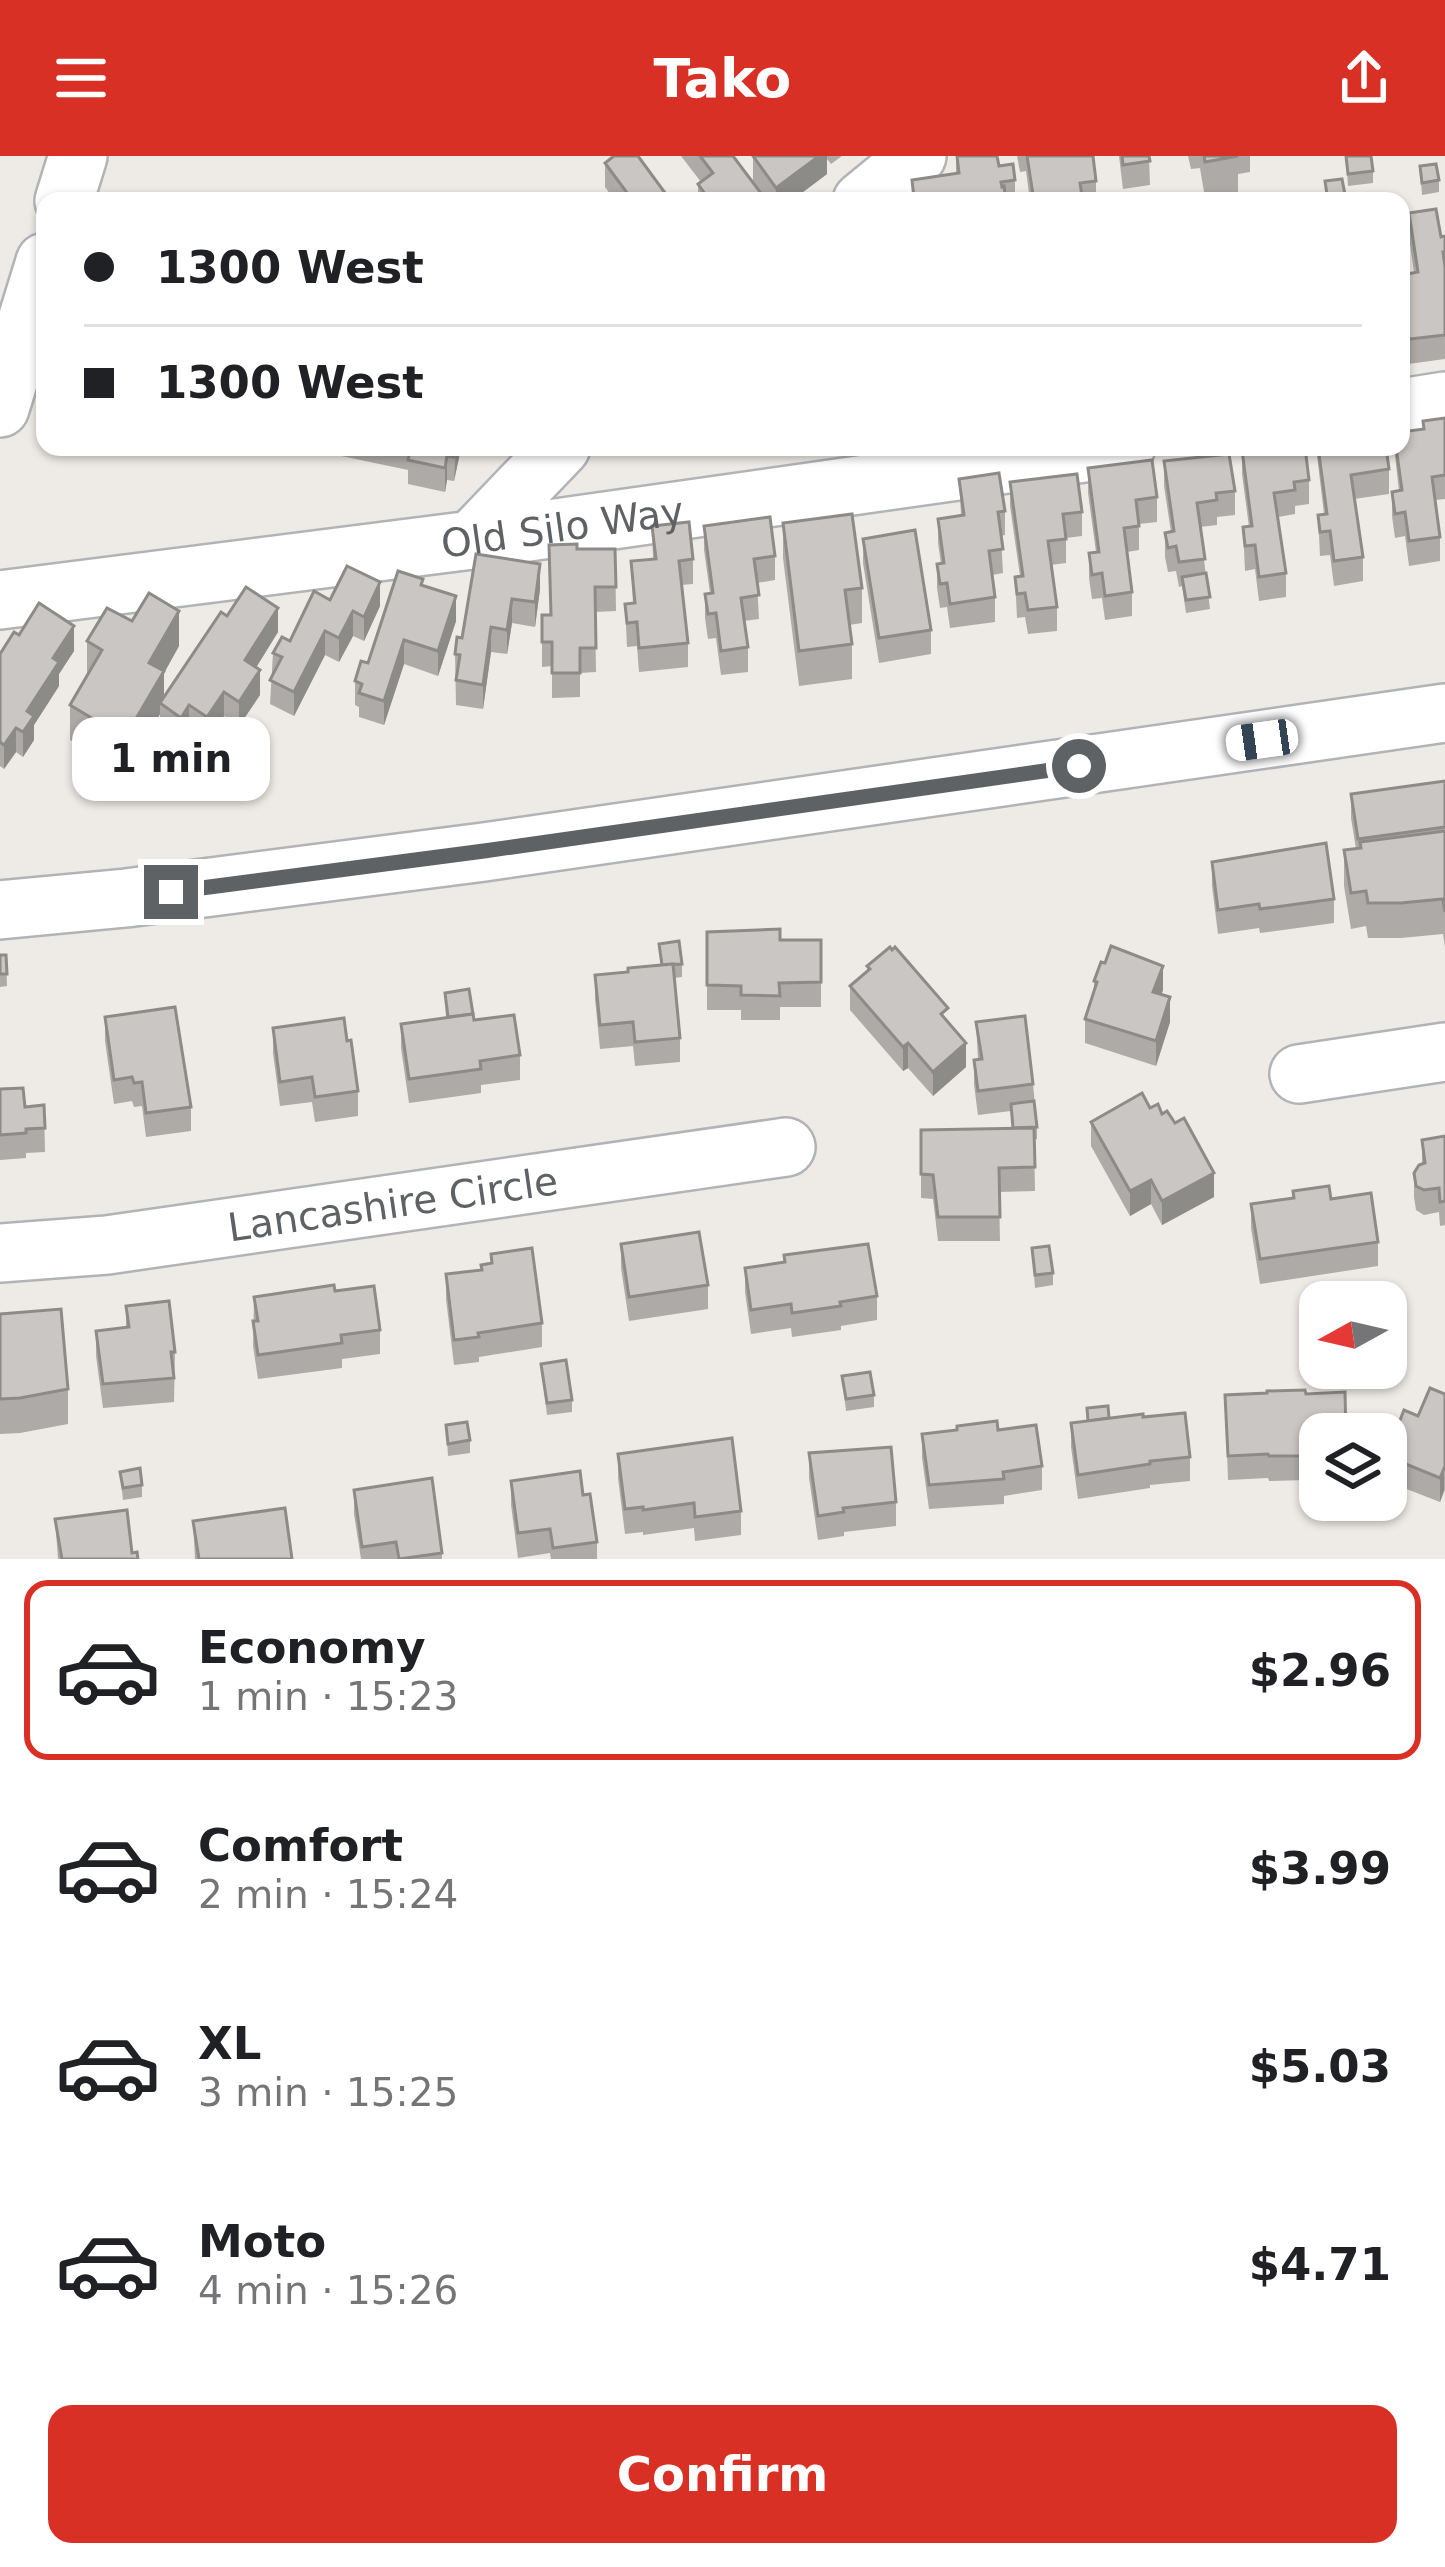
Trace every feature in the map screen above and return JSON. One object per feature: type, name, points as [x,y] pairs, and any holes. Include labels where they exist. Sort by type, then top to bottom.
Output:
[{"type":"street","points":[[67,192],[78,156]]},
{"type":"street","points":[[873,192],[917,156]]},
{"type":"street","points":[[0,408],[36,291]]},
{"type":"street","points":[[1410,407],[1445,401]]},
{"type":"street","points":[[472,540],[552,456]]},
{"type":"street","name":"Old Silo Way","points":[[0,600],[472,540],[1063,456]]},
{"type":"street","points":[[0,910],[484,851],[1445,713]]},
{"type":"street","points":[[1298,1074],[1445,1052]]},
{"type":"street","name":"Lancashire Circle","points":[[0,1253],[107,1245],[786,1147]]},
{"type":"building","points":[[614,156],[638,156],[664,192],[626,192],[605,163]]},
{"type":"building","points":[[700,156],[733,156],[760,192],[704,192],[698,184],[713,173]]},
{"type":"building","points":[[753,156],[819,156],[776,188]]},
{"type":"building","points":[[957,156],[997,156],[999,166],[1013,164],[1015,180],[1001,182],[1005,192],[913,192],[912,180],[959,173]]},
{"type":"building","points":[[1027,156],[1093,156],[1096,181],[1080,183],[1081,192],[1033,192]]},
{"type":"building","points":[[1122,156],[1149,156],[1150,161],[1123,165]]},
{"type":"building","points":[[1204,156],[1238,156],[1205,162]]},
{"type":"building","points":[[1346,156],[1371,156],[1373,171],[1348,174]]},
{"type":"building","points":[[1436,164],[1439,180],[1422,183],[1420,166]]},
{"type":"building","points":[[1342,179],[1344,192],[1327,192],[1325,181]]},
{"type":"building","points":[[1436,209],[1441,237],[1445,236],[1445,335],[1410,339],[1410,273],[1418,272],[1410,213]]},
{"type":"building","points":[[1445,418],[1445,475],[1432,477],[1440,537],[1409,541],[1405,512],[1395,514],[1392,492],[1402,490],[1397,456],[1410,456],[1410,431],[1424,429],[1423,421]]},
{"type":"building","points":[[409,456],[447,456],[445,468],[408,460]]},
{"type":"building","points":[[1229,456],[1235,491],[1216,493],[1217,500],[1197,503],[1205,559],[1179,562],[1176,546],[1168,548],[1165,533],[1174,531],[1164,461]]},
{"type":"building","points":[[1243,456],[1306,456],[1309,480],[1294,482],[1295,490],[1274,493],[1286,573],[1259,577],[1255,545],[1245,546],[1243,527],[1252,526]]},
{"type":"building","points":[[1319,456],[1387,456],[1389,469],[1351,475],[1363,557],[1334,561],[1330,531],[1320,532],[1318,515],[1327,514]]},
{"type":"building","points":[[1152,460],[1157,497],[1136,500],[1139,526],[1124,528],[1132,592],[1105,596],[1102,573],[1092,575],[1089,553],[1099,552],[1088,468]]},
{"type":"building","points":[[999,473],[1005,511],[998,512],[1003,549],[989,551],[995,597],[950,604],[947,583],[940,584],[937,564],[944,563],[938,519],[964,515],[959,479]]},
{"type":"building","points":[[1077,474],[1082,512],[1063,514],[1066,539],[1048,541],[1057,607],[1028,610],[1025,593],[1017,594],[1015,577],[1023,576],[1010,482]]},
{"type":"building","points":[[852,514],[862,588],[845,590],[852,644],[799,651],[783,523]]},
{"type":"building","points":[[770,517],[775,556],[754,559],[759,595],[741,598],[748,647],[721,651],[716,613],[708,614],[705,594],[713,593],[704,526]]},
{"type":"building","points":[[689,522],[693,559],[679,561],[688,643],[639,648],[637,622],[627,623],[625,604],[635,603],[631,561],[656,559],[652,526]]},
{"type":"building","points":[[915,530],[931,630],[879,638],[863,539]]},
{"type":"building","points":[[577,544],[577,549],[615,549],[616,587],[595,587],[596,648],[580,648],[580,673],[552,673],[552,642],[542,642],[542,615],[551,615],[549,545]]},
{"type":"building","points":[[476,554],[540,564],[535,602],[512,599],[507,630],[491,627],[483,685],[456,680],[457,637],[462,638]]},
{"type":"building","points":[[347,566],[380,582],[364,617],[353,611],[339,638],[325,631],[294,692],[270,680],[282,657],[273,653],[282,637],[290,641],[314,591],[330,600]]},
{"type":"building","points":[[398,571],[423,579],[421,585],[456,596],[438,651],[404,640],[384,701],[359,693],[362,684],[355,681],[361,661],[368,663]]},
{"type":"building","points":[[1206,573],[1210,597],[1186,600],[1182,577]]},
{"type":"building","points":[[246,587],[278,608],[245,660],[260,670],[239,702],[224,692],[207,717],[189,705],[181,718],[160,703],[221,612],[227,616]]},
{"type":"building","points":[[149,593],[179,611],[149,663],[164,671],[127,734],[70,705],[102,650],[87,641],[107,608],[132,621]]},
{"type":"building","points":[[39,603],[74,626],[53,658],[59,662],[27,711],[34,716],[23,732],[16,728],[4,745],[0,742],[0,654]]},
{"type":"building","points":[[1445,781],[1445,827],[1358,839],[1351,794]]},
{"type":"building","points":[[1445,831],[1445,912],[1443,899],[1368,903],[1366,891],[1351,893],[1344,850],[1361,848],[1360,842]]},
{"type":"building","points":[[1326,843],[1334,899],[1218,910],[1212,862]]},
{"type":"building","points":[[780,929],[780,940],[821,940],[821,982],[779,983],[780,996],[741,995],[741,986],[707,985],[707,932]]},
{"type":"building","points":[[679,941],[682,964],[662,965],[659,944]]},
{"type":"building","points":[[1111,946],[1163,966],[1153,992],[1170,997],[1156,1041],[1085,1019],[1094,981]]},
{"type":"building","points":[[895,947],[948,1008],[941,1014],[966,1043],[933,1072],[908,1043],[903,1047],[850,986]]},
{"type":"building","points":[[0,955],[6,955],[7,974],[0,974]]},
{"type":"building","points":[[673,964],[680,1038],[635,1042],[633,1022],[600,1025],[595,975]]},
{"type":"building","points":[[469,989],[473,1014],[448,1017],[445,993]]},
{"type":"building","points":[[175,1007],[191,1107],[146,1113],[142,1082],[134,1083],[132,1077],[114,1080],[105,1017]]},
{"type":"building","points":[[473,1014],[474,1020],[514,1015],[520,1055],[480,1061],[481,1069],[409,1079],[401,1024]]},
{"type":"building","points":[[1025,1016],[1033,1084],[978,1091],[974,1060],[982,1059],[976,1022]]},
{"type":"building","points":[[344,1018],[358,1091],[315,1097],[312,1077],[280,1082],[273,1028]]},
{"type":"building","points":[[23,1088],[25,1107],[44,1105],[45,1128],[0,1135],[0,1089]]},
{"type":"building","points":[[1142,1093],[1150,1108],[1158,1104],[1162,1114],[1167,1111],[1175,1123],[1184,1118],[1214,1173],[1162,1201],[1151,1180],[1130,1191],[1091,1122]]},
{"type":"building","points":[[1034,1101],[1037,1127],[1013,1128],[1011,1104]]},
{"type":"building","points":[[1034,1128],[1035,1167],[999,1168],[1000,1217],[938,1217],[933,1175],[921,1174],[921,1130]]},
{"type":"building","points":[[1445,1136],[1445,1201],[1440,1202],[1439,1188],[1416,1186],[1414,1173],[1425,1163],[1422,1140]]},
{"type":"building","points":[[1329,1186],[1331,1199],[1371,1193],[1378,1242],[1260,1259],[1251,1204],[1294,1198],[1293,1191]]},
{"type":"building","points":[[699,1232],[708,1285],[629,1297],[621,1244]]},
{"type":"building","points":[[868,1244],[877,1296],[792,1313],[791,1304],[751,1310],[745,1268],[785,1262],[784,1255]]},
{"type":"building","points":[[1049,1246],[1053,1273],[1035,1275],[1032,1248]]},
{"type":"building","points":[[532,1248],[542,1323],[454,1340],[446,1274],[482,1270],[481,1265],[492,1263],[491,1254]]},
{"type":"building","points":[[334,1285],[335,1291],[374,1286],[380,1330],[341,1335],[342,1343],[258,1355],[254,1297]]},
{"type":"building","points":[[169,1301],[174,1378],[103,1384],[96,1331],[129,1327],[126,1306]]},
{"type":"building","points":[[61,1309],[68,1389],[0,1399],[0,1314]]},
{"type":"building","points":[[566,1360],[572,1400],[547,1403],[541,1364]]},
{"type":"building","points":[[870,1372],[874,1395],[846,1399],[842,1376]]},
{"type":"building","points":[[1430,1388],[1445,1394],[1445,1466],[1440,1478],[1407,1465],[1407,1413],[1403,1413],[1404,1410],[1418,1416]]},
{"type":"building","points":[[1345,1392],[1346,1413],[1299,1413],[1299,1456],[1228,1456],[1225,1395]]},
{"type":"building","points":[[1108,1406],[1109,1418],[1088,1421],[1087,1408]]},
{"type":"building","points":[[1185,1413],[1190,1457],[1078,1475],[1071,1423]]},
{"type":"building","points":[[997,1421],[998,1430],[1036,1425],[1042,1466],[1003,1472],[1004,1479],[929,1485],[922,1434]]},
{"type":"building","points":[[467,1422],[470,1440],[448,1444],[446,1425]]},
{"type":"building","points":[[732,1438],[741,1511],[695,1517],[694,1503],[625,1509],[618,1454]]},
{"type":"building","points":[[891,1447],[896,1502],[818,1516],[809,1453]]},
{"type":"building","points":[[140,1468],[142,1485],[123,1488],[120,1472]]},
{"type":"building","points":[[580,1471],[583,1495],[590,1494],[597,1542],[553,1548],[550,1529],[518,1533],[511,1481]]},
{"type":"building","points":[[432,1478],[442,1553],[399,1559],[396,1542],[362,1547],[354,1490]]},
{"type":"building","points":[[285,1508],[292,1559],[199,1559],[193,1521]]},
{"type":"building","points":[[127,1510],[132,1553],[137,1552],[138,1559],[62,1559],[55,1519]]},
{"type":"route","points":[[171,892],[1079,766]]}]
